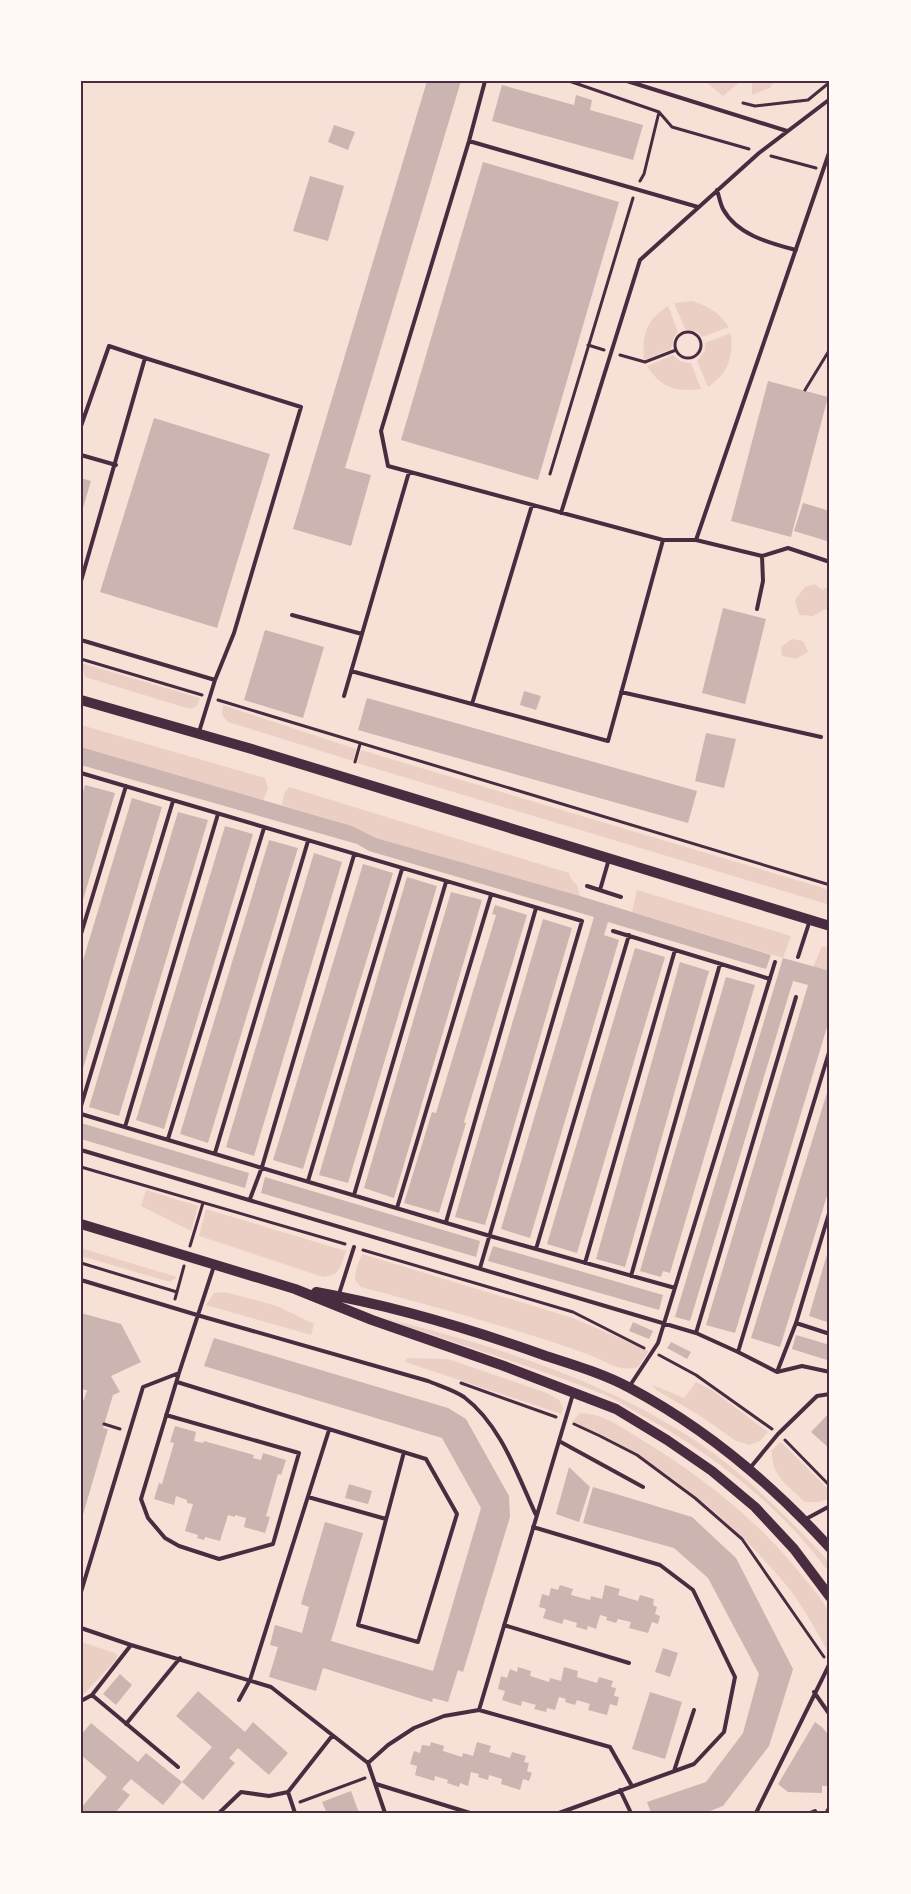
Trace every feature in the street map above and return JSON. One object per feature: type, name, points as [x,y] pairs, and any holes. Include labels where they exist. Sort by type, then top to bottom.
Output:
[{"type":"main road","points":[[81,700],[830,926]]},
{"type":"main road","points":[[81,1224],[295,1289],[372,1320],[504,1366],[616,1409],[712,1471],[754,1507],[794,1549],[830,1597]]},
{"type":"main road","points":[[295,1289],[338,1296],[450,1325],[567,1363],[629,1388],[685,1422],[750,1468],[830,1548]]},
{"type":"lane","points":[[485,81],[381,431],[388,466],[663,540],[696,540],[762,556],[788,548],[830,562]]},
{"type":"lane","points":[[627,81],[787,132]]},
{"type":"lane","points":[[561,513],[640,260],[759,152],[830,99]]},
{"type":"lane","points":[[469,140],[698,207]]},
{"type":"lane","points":[[696,540],[830,150]]},
{"type":"lane","points":[[718,190],[723,209],[733,222],[751,235],[772,244],[796,250]]},
{"type":"lane","points":[[81,426],[109,346],[301,407],[234,633],[215,680],[198,734]]},
{"type":"lane","points":[[81,581],[146,358]]},
{"type":"lane","points":[[81,455],[116,465]]},
{"type":"lane","points":[[344,696],[409,472]]},
{"type":"lane","points":[[472,704],[532,505]]},
{"type":"lane","points":[[351,671],[608,741],[663,540]]},
{"type":"lane","points":[[757,609],[763,581],[762,556]]},
{"type":"lane","points":[[292,615],[362,634]]},
{"type":"lane","points":[[81,640],[215,680]]},
{"type":"lane","points":[[622,692],[821,737]]},
{"type":"lane","points":[[81,773],[582,921],[480,1268]]},
{"type":"lane","points":[[81,934],[126,786]]},
{"type":"lane","points":[[81,1106],[173,800]]},
{"type":"lane","points":[[125,1127],[218,814]]},
{"type":"lane","points":[[168,1139],[264,828]]},
{"type":"lane","points":[[215,1153],[308,841]]},
{"type":"lane","points":[[250,1199],[262,1167],[354,855]]},
{"type":"lane","points":[[600,890],[609,859]]},
{"type":"lane","points":[[308,1181],[402,869]]},
{"type":"lane","points":[[354,1195],[446,882]]},
{"type":"lane","points":[[587,886],[621,897]]},
{"type":"lane","points":[[396,1208],[491,895]]},
{"type":"lane","points":[[446,1222],[536,908]]},
{"type":"lane","points":[[798,957],[810,920]]},
{"type":"lane","points":[[613,930],[770,979]]},
{"type":"lane","points":[[536,1249],[629,935]]},
{"type":"lane","points":[[585,1263],[675,950]]},
{"type":"lane","points":[[629,1388],[658,1343],[775,962]]},
{"type":"lane","points":[[631,1276],[720,964]]},
{"type":"lane","points":[[696,1333],[796,997]]},
{"type":"lane","points":[[738,1352],[830,1049]]},
{"type":"lane","points":[[81,1114],[490,1236],[675,1288]]},
{"type":"lane","points":[[81,1150],[696,1333],[777,1372],[802,1366],[830,1372]]},
{"type":"lane","points":[[777,1372],[796,1323],[830,1210]]},
{"type":"lane","points":[[338,1296],[354,1247]]},
{"type":"lane","points":[[166,1416],[299,1453],[273,1544],[219,1558],[179,1546],[165,1538],[148,1518],[141,1499],[166,1416],[177,1382],[199,1308],[214,1264]]},
{"type":"lane","points":[[81,1280],[428,1381],[463,1396],[489,1421],[536,1515]]},
{"type":"lane","points":[[796,1323],[830,1334]]},
{"type":"lane","points":[[81,1592],[143,1387],[179,1373]]},
{"type":"lane","points":[[177,1382],[329,1430],[404,1452],[426,1459],[457,1514],[418,1642],[358,1625],[404,1452]]},
{"type":"lane","points":[[478,1710],[574,1392]]},
{"type":"lane","points":[[750,1468],[778,1434],[817,1396],[830,1394]]},
{"type":"lane","points":[[239,1700],[250,1680],[329,1430]]},
{"type":"lane","points":[[559,1441],[643,1487]]},
{"type":"lane","points":[[308,1497],[386,1519]]},
{"type":"lane","points":[[804,1520],[830,1506]]},
{"type":"lane","points":[[533,1527],[660,1565],[694,1590],[735,1677],[724,1732],[694,1764],[559,1813]]},
{"type":"lane","points":[[504,1625],[629,1663]]},
{"type":"lane","points":[[81,1628],[271,1687],[368,1764],[385,1813]]},
{"type":"lane","points":[[81,1701],[92,1695],[131,1645]]},
{"type":"lane","points":[[126,1724],[180,1658]]},
{"type":"lane","points":[[756,1813],[829,1664]]},
{"type":"lane","points":[[814,1692],[830,1715]]},
{"type":"lane","points":[[92,1695],[178,1767]]},
{"type":"lane","points":[[368,1764],[388,1745],[414,1728],[444,1716],[478,1710],[610,1747],[632,1786]]},
{"type":"lane","points":[[674,1771],[694,1710]]},
{"type":"lane","points":[[219,1813],[240,1792],[269,1796],[288,1792],[332,1736]]},
{"type":"lane","points":[[376,1784],[470,1813]]},
{"type":"lane","points":[[620,1790],[631,1813]]},
{"type":"lane","points":[[288,1792],[295,1813]]},
{"type":"lane","points":[[810,1813],[815,1811]]},
{"type":"path","points":[[569,81],[659,112],[672,127],[823,170]]},
{"type":"path","points":[[743,103],[755,106],[808,100],[830,82]]},
{"type":"path","points":[[550,474],[636,189],[644,174],[659,112]]},
{"type":"path","points":[[685,333],[691,333],[699,340],[699,351],[695,356],[684,358],[676,350],[676,340],[685,333]]},
{"type":"path","points":[[588,345],[645,362],[676,350]]},
{"type":"path","points":[[805,390],[830,349]]},
{"type":"path","points":[[81,659],[830,885]]},
{"type":"path","points":[[355,762],[360,744]]},
{"type":"path","points":[[81,1167],[573,1312],[696,1375],[778,1434],[830,1486]]},
{"type":"path","points":[[81,1263],[177,1292]]},
{"type":"path","points":[[175,1301],[199,1308]]},
{"type":"path","points":[[454,1381],[565,1420],[600,1436],[637,1455],[694,1498],[742,1539],[829,1664]]},
{"type":"path","points":[[104,1424],[130,1432]]},
{"type":"path","points":[[293,1805],[372,1774]]},
{"type":"path","points":[[826,1813],[830,1805]]},
{"type":"shaded area","points":[[705,81],[741,81],[723,96]]},
{"type":"shaded area","points":[[752,81],[774,81],[770,88],[752,95]]},
{"type":"shaded area","points":[[692,301],[713,310],[729,327],[702,337],[698,332],[685,329],[674,303]]},
{"type":"shaded area","points":[[668,306],[678,332],[674,337],[671,349],[644,360],[644,343],[647,329],[655,317]]},
{"type":"shaded area","points":[[731,333],[731,350],[728,364],[721,376],[708,387],[697,361],[705,350],[705,343]]},
{"type":"shaded area","points":[[673,355],[681,361],[691,363],[701,389],[684,390],[670,387],[658,379],[647,366]]},
{"type":"shaded area","points":[[815,584],[822,590],[830,585],[830,613],[825,609],[813,616],[799,615],[795,600],[805,587]]},
{"type":"shaded area","points":[[792,639],[803,641],[808,652],[796,659],[782,656],[781,647]]},
{"type":"shaded area","points":[[81,663],[200,698],[197,706],[190,709],[85,677]]},
{"type":"shaded area","points":[[223,705],[356,749],[353,761],[228,722],[222,715]]},
{"type":"shaded area","points":[[81,725],[265,778],[268,789],[263,800],[81,747]]},
{"type":"shaded area","points":[[361,750],[830,890],[830,905],[357,763]]},
{"type":"shaded area","points":[[289,787],[569,873],[571,879],[577,885],[580,896],[376,838],[352,826],[282,805],[284,794]]},
{"type":"shaded area","points":[[637,890],[791,936],[783,958],[632,912]]},
{"type":"shaded area","points":[[822,946],[830,948],[830,971],[813,967]]},
{"type":"shaded area","points":[[146,1190],[198,1206],[191,1231],[141,1206]]},
{"type":"shaded area","points":[[206,1209],[346,1251],[341,1266],[337,1272],[323,1277],[199,1236]]},
{"type":"shaded area","points":[[81,1248],[177,1277],[170,1282],[81,1256]]},
{"type":"shaded area","points":[[362,1254],[573,1318],[649,1351],[638,1367],[617,1367],[584,1353],[529,1335],[361,1287],[355,1280],[356,1269]]},
{"type":"shaded area","points":[[225,1292],[277,1306],[314,1324],[311,1335],[206,1305],[214,1293]]},
{"type":"shaded area","points":[[384,1318],[471,1341],[557,1371],[599,1388],[679,1430],[744,1477],[824,1556],[830,1566],[830,1574],[791,1527],[769,1505],[721,1465],[669,1431],[603,1394]]},
{"type":"shaded area","points":[[407,1358],[448,1359],[547,1393],[559,1400],[563,1408],[561,1414],[405,1362]]},
{"type":"shaded area","points":[[696,1382],[712,1390],[768,1432],[760,1441],[749,1445],[736,1441],[699,1415],[656,1390],[653,1385],[684,1398]]},
{"type":"shaded area","points":[[580,1413],[604,1418],[665,1454],[729,1501],[749,1519],[787,1557],[823,1603],[830,1621],[831,1638],[829,1653],[789,1588],[745,1540],[704,1503],[660,1470],[609,1438],[572,1422]]},
{"type":"shaded area","points":[[781,1442],[830,1491],[830,1498],[819,1502],[805,1502],[786,1485],[777,1473],[772,1459],[772,1450]]},
{"type":"shaded area","points":[[81,1642],[115,1653],[117,1656],[116,1660],[81,1697]]},
{"type":"building","points":[[427,81],[461,81],[345,468],[371,475],[351,546],[293,529]]},
{"type":"building","points":[[502,85],[574,105],[576,95],[592,100],[590,110],[643,125],[633,160],[492,121]]},
{"type":"building","points":[[334,125],[355,132],[348,150],[328,142]]},
{"type":"building","points":[[483,162],[619,202],[538,480],[401,440]]},
{"type":"building","points":[[310,176],[344,186],[328,241],[293,231]]},
{"type":"building","points":[[768,381],[828,397],[791,537],[731,521]]},
{"type":"building","points":[[154,418],[270,454],[217,628],[100,592]]},
{"type":"building","points":[[81,478],[91,481],[82,511],[81,511]]},
{"type":"building","points":[[803,503],[830,511],[830,542],[794,531]]},
{"type":"building","points":[[723,608],[766,619],[745,704],[702,693]]},
{"type":"building","points":[[265,630],[324,647],[303,718],[244,700]]},
{"type":"building","points":[[524,691],[541,696],[536,710],[520,705]]},
{"type":"building","points":[[367,698],[697,791],[688,823],[358,730]]},
{"type":"building","points":[[706,733],[736,739],[724,788],[695,781]]},
{"type":"building","points":[[81,747],[352,826],[376,838],[580,896],[771,955],[766,969],[608,922],[604,935],[619,940],[530,1238],[501,1229],[594,917],[369,851],[357,844],[81,765]]},
{"type":"building","points":[[85,785],[115,793],[82,903],[81,798]]},
{"type":"building","points":[[132,798],[162,807],[81,1075],[81,967]]},
{"type":"building","points":[[178,812],[208,820],[119,1116],[89,1107]]},
{"type":"building","points":[[225,826],[253,834],[164,1129],[136,1120]]},
{"type":"building","points":[[269,840],[298,848],[208,1143],[180,1134]]},
{"type":"building","points":[[314,853],[342,862],[254,1156],[226,1147]]},
{"type":"building","points":[[363,864],[393,873],[303,1169],[273,1160]]},
{"type":"building","points":[[407,877],[437,886],[348,1183],[319,1175]]},
{"type":"building","points":[[451,892],[482,900],[394,1198],[364,1188]]},
{"type":"building","points":[[495,905],[527,915],[464,1122],[466,1123],[439,1213],[404,1203],[432,1112],[436,1113],[496,915],[492,914]]},
{"type":"building","points":[[543,919],[572,928],[485,1225],[455,1217]]},
{"type":"building","points":[[635,948],[665,957],[577,1253],[547,1244]]},
{"type":"building","points":[[783,958],[830,971],[830,1017],[735,1333],[706,1325],[808,985],[793,981],[690,1321],[675,1317]]},
{"type":"building","points":[[680,962],[709,971],[625,1267],[596,1259]]},
{"type":"building","points":[[726,977],[755,985],[670,1273],[663,1271],[661,1277],[640,1271]]},
{"type":"building","points":[[830,1083],[830,1186],[780,1347],[751,1338]]},
{"type":"building","points":[[81,1123],[249,1173],[245,1188],[81,1139]]},
{"type":"building","points":[[265,1177],[480,1241],[476,1257],[261,1193]]},
{"type":"building","points":[[493,1246],[663,1295],[659,1310],[488,1261]]},
{"type":"building","points":[[830,1247],[830,1323],[809,1316]]},
{"type":"building","points":[[81,1313],[121,1324],[141,1362],[111,1376],[120,1392],[113,1395],[103,1428],[108,1429],[82,1518],[81,1399],[84,1400],[87,1390],[84,1390],[81,1384]]},
{"type":"building","points":[[633,1322],[653,1331],[649,1339],[629,1331]]},
{"type":"building","points":[[796,1335],[830,1345],[830,1361],[792,1349]]},
{"type":"building","points":[[214,1338],[448,1408],[466,1419],[509,1496],[510,1517],[463,1672],[458,1670],[448,1702],[433,1698],[432,1702],[323,1668],[316,1691],[269,1677],[278,1647],[270,1645],[275,1625],[302,1633],[309,1607],[301,1604],[325,1522],[363,1533],[331,1641],[433,1671],[481,1508],[442,1438],[204,1366]]},
{"type":"building","points":[[671,1342],[691,1352],[687,1359],[667,1348]]},
{"type":"building","points":[[830,1412],[830,1449],[811,1432]]},
{"type":"building","points":[[175,1426],[196,1432],[194,1441],[203,1443],[204,1441],[254,1455],[253,1458],[261,1460],[263,1453],[286,1460],[281,1475],[278,1474],[266,1516],[270,1517],[265,1533],[244,1527],[246,1518],[228,1515],[220,1541],[205,1537],[204,1540],[197,1538],[198,1535],[185,1531],[193,1504],[187,1503],[187,1500],[176,1496],[174,1505],[154,1499],[159,1483],[162,1484],[174,1443],[170,1442]]},
{"type":"building","points":[[569,1467],[590,1487],[579,1522],[556,1514]]},
{"type":"building","points":[[349,1484],[372,1491],[368,1504],[345,1498]]},
{"type":"building","points":[[593,1487],[692,1517],[736,1558],[793,1669],[769,1746],[723,1806],[705,1813],[651,1813],[647,1802],[706,1782],[743,1733],[759,1674],[708,1578],[674,1548],[583,1523]]},
{"type":"building","points":[[560,1585],[573,1589],[571,1595],[590,1600],[591,1596],[602,1599],[605,1585],[620,1589],[618,1595],[638,1601],[640,1595],[654,1599],[653,1605],[657,1607],[655,1614],[660,1616],[658,1624],[652,1622],[648,1633],[629,1628],[631,1622],[618,1619],[616,1623],[606,1620],[607,1617],[600,1615],[596,1629],[588,1626],[587,1630],[576,1627],[577,1623],[564,1619],[562,1624],[543,1618],[546,1609],[539,1607],[542,1594],[549,1596],[551,1588],[558,1590]]},
{"type":"building","points":[[663,1648],[678,1653],[670,1677],[655,1672]]},
{"type":"building","points":[[518,1667],[531,1671],[530,1676],[549,1682],[550,1678],[561,1681],[564,1667],[578,1671],[577,1677],[597,1683],[599,1677],[613,1681],[611,1687],[616,1688],[614,1696],[619,1697],[617,1706],[610,1704],[607,1715],[588,1710],[590,1704],[577,1700],[575,1705],[565,1702],[566,1699],[559,1697],[555,1710],[547,1708],[546,1712],[534,1709],[536,1705],[522,1701],[521,1706],[502,1700],[505,1691],[498,1689],[501,1676],[507,1678],[510,1669],[517,1672]]},
{"type":"building","points":[[120,1674],[132,1685],[116,1705],[103,1694]]},
{"type":"building","points":[[198,1691],[245,1732],[253,1722],[288,1753],[269,1775],[238,1748],[229,1758],[235,1763],[203,1800],[182,1782],[212,1747],[176,1716]]},
{"type":"building","points":[[650,1692],[682,1702],[665,1759],[632,1749]]},
{"type":"building","points":[[815,1722],[830,1737],[830,1786],[822,1786],[822,1793],[788,1792],[778,1784]]},
{"type":"building","points":[[91,1723],[138,1762],[146,1753],[182,1782],[163,1805],[131,1779],[122,1789],[130,1795],[115,1813],[81,1813],[81,1808],[107,1777],[81,1755],[81,1735]]},
{"type":"building","points":[[431,1742],[444,1746],[443,1751],[462,1757],[463,1753],[473,1756],[477,1742],[491,1746],[489,1752],[510,1758],[512,1752],[526,1756],[524,1762],[529,1763],[527,1771],[532,1773],[529,1781],[523,1779],[520,1790],[501,1784],[502,1779],[489,1775],[488,1780],[478,1777],[479,1774],[471,1772],[468,1786],[460,1783],[459,1787],[447,1783],[448,1780],[435,1776],[434,1781],[415,1775],[417,1766],[410,1764],[414,1751],[420,1753],[422,1745],[430,1746]]},
{"type":"building","points":[[351,1791],[359,1813],[327,1813],[322,1802]]}]
